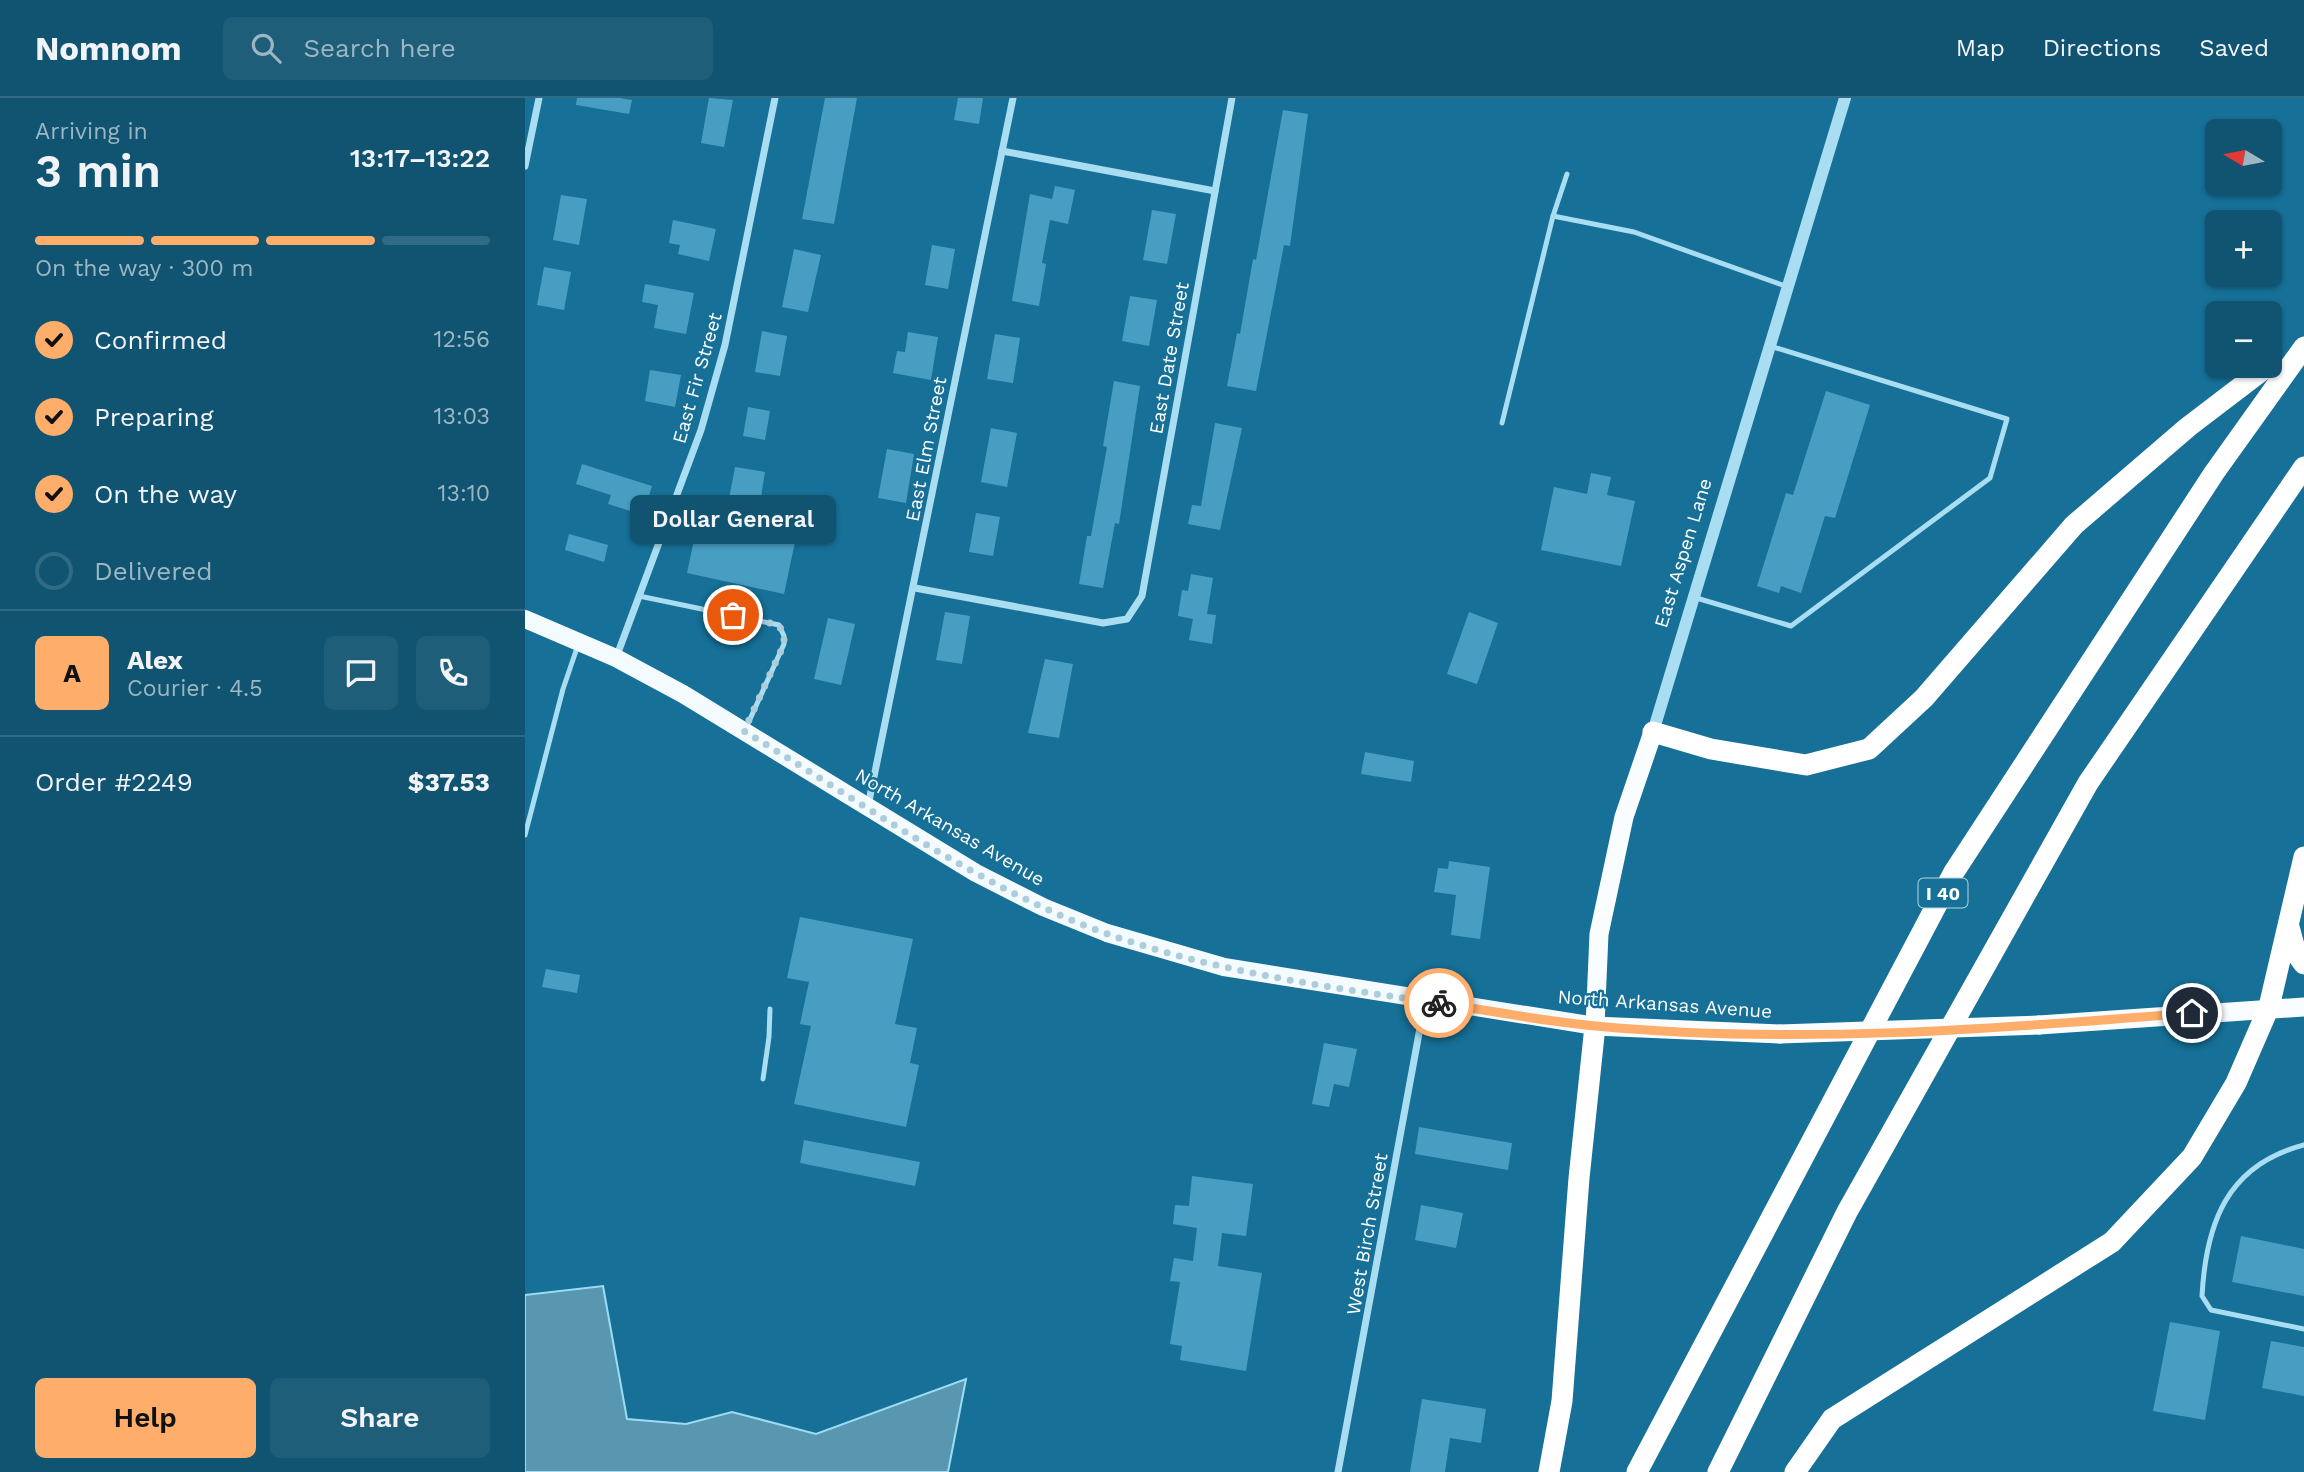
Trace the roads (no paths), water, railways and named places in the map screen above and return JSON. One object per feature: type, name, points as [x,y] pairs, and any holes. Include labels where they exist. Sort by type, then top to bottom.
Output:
[{"type":"highway","points":[[2282,355],[2304,338]]},
{"type":"highway","name":"I 40","points":[[1637,1472],[1954,872],[2214,473],[2304,347]]},
{"type":"highway","points":[[1653,732],[1711,749],[1806,765],[1869,749],[1924,698],[2074,525],[2188,427],[2252,378]]},
{"type":"highway","points":[[1718,1472],[1847,1212],[2088,783],[2304,467]]},
{"type":"highway","name":"East Aspen Lane","points":[[1595,1026],[1599,934],[1624,817],[1653,732]]},
{"type":"highway","points":[[1795,1472],[1832,1419],[2112,1242],[2192,1157],[2236,1083],[2269,1007],[2304,857]]},
{"type":"highway","points":[[2288,924],[2297,953],[2304,964]]},
{"type":"highway","name":"North Arkansas Avenue","points":[[1595,1026],[1780,1034],[2039,1025],[2269,1007],[2304,1007]]},
{"type":"highway","points":[[1549,1472],[1562,1401],[1579,1178],[1595,1026]]},
{"type":"main road","name":"North Arkansas Avenue","points":[[525,619],[616,658],[744,731],[976,873],[1043,907],[1107,933],[1224,967],[1595,1026]]},
{"type":"street","points":[[525,166],[539,98]]},
{"type":"street","name":"East Fir Street","points":[[616,658],[701,430],[725,345],[775,98]]},
{"type":"street","name":"East Elm Street","points":[[868,806],[915,588],[1013,98]]},
{"type":"street","name":"East Date Street","points":[[915,588],[1103,623],[1127,619],[1142,596],[1233,98]]},
{"type":"street","name":"East Aspen Lane","points":[[1653,732],[1845,98]]},
{"type":"street","points":[[1002,151],[1215,191]]},
{"type":"street","name":"West Birch Street","points":[[1338,1472],[1425,1001]]},
{"type":"lane","points":[[1502,424],[1553,216],[1567,174]]},
{"type":"lane","points":[[1553,216],[1634,232],[1788,287]]},
{"type":"lane","points":[[1693,597],[1791,626],[1990,478],[2007,419],[1769,345]]},
{"type":"lane","points":[[639,596],[779,625],[784,644],[744,731]]},
{"type":"lane","points":[[525,835],[563,689],[579,642]]},
{"type":"lane","points":[[763,1079],[769,1037],[769,1009]]},
{"type":"lane","points":[[2304,1145],[2266,1159],[2223,1202],[2211,1235],[2202,1296],[2211,1310],[2304,1329]]},
{"type":"water","points":[[603,1286],[627,1419],[686,1424],[732,1412],[816,1434],[966,1379],[948,1472],[525,1472],[525,1295]]},
{"type":"place","name":"Dollar General","points":[[733,615]]}]
